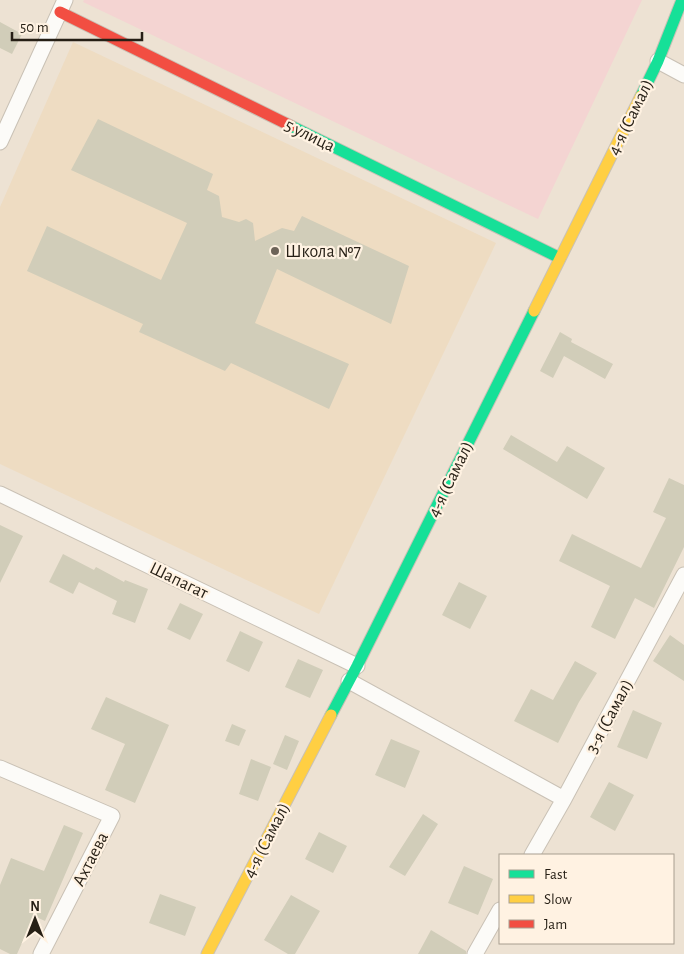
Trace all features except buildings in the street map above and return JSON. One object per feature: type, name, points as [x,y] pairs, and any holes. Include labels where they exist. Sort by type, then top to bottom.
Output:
[{"type":"street","name":"4-я (Самал)","points":[[207,954],[357,666],[658,61],[682,0]]},
{"type":"street","points":[[0,142],[63,6]]},
{"type":"street","name":"5 улица","points":[[63,6],[560,258]]},
{"type":"street","points":[[658,61],[684,75]]},
{"type":"street","name":"Шапагат","points":[[0,494],[357,666]]},
{"type":"street","name":"3-я (Самал)","points":[[533,854],[684,576]]},
{"type":"street","points":[[349,682],[564,799]]},
{"type":"street","name":"Ахтаева","points":[[0,768],[112,816],[41,954]]},
{"type":"street","points":[[475,954],[499,912]]},
{"type":"shaded area","points":[[84,0],[642,0],[538,219],[83,2]]},
{"type":"shaded area","points":[[73,42],[496,243],[319,614],[0,464],[0,207]]},
{"type":"traffic: fast","points":[[641,96],[658,61],[682,0]]},
{"type":"traffic: fast","points":[[291,126],[560,258]]},
{"type":"traffic: fast","points":[[331,715],[534,311]]},
{"type":"traffic: slow","points":[[534,311],[641,96]]},
{"type":"traffic: slow","points":[[207,954],[331,715]]},
{"type":"traffic: jam","points":[[60,12],[291,126]]},
{"type":"place","name":"Школа №7","points":[[275,251]]}]
